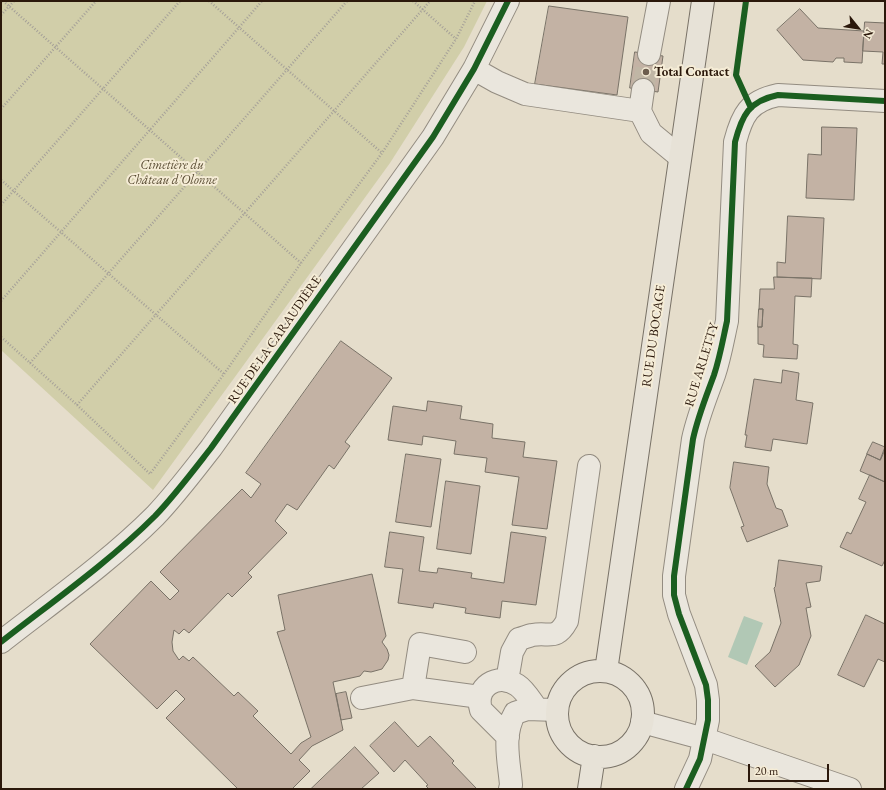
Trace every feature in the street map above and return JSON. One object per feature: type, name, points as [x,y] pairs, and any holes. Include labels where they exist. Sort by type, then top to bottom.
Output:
[{"type":"main road","name":"RUE DU BOCAGE","points":[[606,671],[703,1]]},
{"type":"main road","points":[[592,671],[606,671],[620,676],[630,684],[638,695],[643,708],[642,722],[637,734],[624,749],[607,756],[594,756],[581,753],[570,746],[562,735],[558,723],[547,709],[561,696],[568,684],[579,676],[592,671]]},
{"type":"main road","points":[[589,789],[594,756]]},
{"type":"street","name":"RUE DE LA CARAUDIÈRE","points":[[1,642],[127,542],[155,516],[185,483],[433,137],[474,69],[508,1]]},
{"type":"street","points":[[649,54],[659,1]]},
{"type":"street","points":[[474,69],[497,82],[525,94],[642,100],[651,133],[680,157]]},
{"type":"street","name":"RUE ARLETTY","points":[[686,789],[700,759],[705,739],[708,720],[708,700],[706,685],[679,614],[674,595],[674,576],[697,419],[714,374],[727,321],[735,142],[740,124],[744,114],[755,104],[766,97],[778,95],[885,101]]},
{"type":"street","points":[[507,681],[512,652],[519,639],[532,635],[554,634],[562,629],[567,621],[589,466]]},
{"type":"street","points":[[413,688],[420,644],[466,652]]},
{"type":"street","points":[[508,737],[481,710],[479,705],[480,697],[486,686],[497,680],[507,681],[517,685],[547,709]]},
{"type":"street","points":[[362,698],[413,688],[480,697]]},
{"type":"street","points":[[510,789],[508,737],[509,727],[515,713],[527,709],[547,709]]},
{"type":"street","points":[[642,722],[705,739],[850,789]]},
{"type":"path","points":[[3,1],[301,264]]},
{"type":"path","points":[[1,15],[14,1]]},
{"type":"path","points":[[1,109],[96,1]]},
{"type":"path","points":[[1,205],[180,1]]},
{"type":"path","points":[[209,1],[382,153]]},
{"type":"path","points":[[1,301],[262,1]]},
{"type":"path","points":[[30,363],[347,1]]},
{"type":"path","points":[[413,1],[456,39]]},
{"type":"path","points":[[77,406],[430,1]]},
{"type":"path","points":[[1,337],[150,474],[224,374],[301,264],[382,153],[456,39],[475,1]]},
{"type":"path","points":[[1,180],[224,374]]},
{"type":"green space","name":"Cimetière du Château d'Olonne","points":[[1,1],[487,1],[464,47],[390,163],[153,490],[1,350]]},
{"type":"shaded area","points":[[744,616],[763,623],[747,665],[728,657]]},
{"type":"building","points":[[549,6],[628,17],[617,95],[535,84]]},
{"type":"building","points":[[800,9],[818,28],[864,31],[862,63],[844,62],[844,58],[836,58],[833,62],[803,60],[777,30]]},
{"type":"building","points":[[865,22],[885,23],[885,64],[882,64],[883,52],[863,51]]},
{"type":"building","name":"Total Contact","points":[[635,52],[663,56],[658,92],[630,88]]},
{"type":"building","points":[[822,127],[857,128],[854,200],[806,198],[808,154],[821,155]]},
{"type":"building","points":[[788,216],[824,218],[821,279],[777,277],[777,262],[785,263]]},
{"type":"building","points":[[774,277],[812,278],[811,297],[795,296],[793,344],[798,345],[797,359],[763,357],[764,345],[758,344],[758,327],[762,327],[763,309],[759,309],[760,289],[774,289]]},
{"type":"building","points":[[759,309],[763,309],[762,327],[758,327]]},
{"type":"building","points":[[341,341],[392,378],[345,442],[350,446],[334,469],[329,465],[297,510],[287,504],[275,521],[287,533],[248,573],[252,577],[232,597],[228,593],[189,633],[184,629],[179,634],[174,630],[172,642],[173,651],[179,660],[183,656],[189,661],[193,657],[234,696],[238,692],[258,711],[253,716],[291,754],[301,743],[311,737],[277,632],[285,630],[278,595],[372,574],[386,636],[382,642],[389,655],[388,660],[382,669],[371,672],[364,671],[360,676],[333,682],[343,730],[312,746],[299,760],[310,771],[292,789],[238,789],[166,718],[185,699],[176,690],[157,709],[90,644],[151,581],[170,600],[179,591],[160,572],[242,489],[251,498],[261,484],[246,473]]},
{"type":"building","points":[[783,370],[799,373],[796,400],[813,403],[807,444],[773,439],[771,451],[745,447],[747,435],[745,435],[754,379],[781,383]]},
{"type":"building","points":[[428,401],[462,406],[460,419],[493,424],[492,438],[525,442],[523,457],[557,461],[547,529],[512,525],[519,477],[485,472],[487,458],[454,454],[456,441],[423,436],[422,445],[388,440],[393,406],[426,411]]},
{"type":"building","points":[[873,442],[885,447],[880,460],[867,454]]},
{"type":"building","points":[[885,450],[885,482],[860,471],[867,454],[880,460]]},
{"type":"building","points":[[406,454],[441,459],[431,527],[396,522]]},
{"type":"building","points":[[734,462],[769,467],[767,484],[776,508],[782,510],[788,526],[747,542],[741,527],[744,526],[730,488]]},
{"type":"building","points":[[870,475],[885,482],[885,560],[882,566],[840,547],[847,532],[851,534],[866,502],[859,499]]},
{"type":"building","points":[[446,481],[480,486],[471,554],[437,549]]},
{"type":"building","points":[[390,532],[424,537],[419,571],[437,573],[438,568],[472,573],[471,578],[504,583],[511,532],[546,537],[536,605],[502,601],[500,618],[465,613],[466,608],[434,603],[433,608],[398,603],[403,569],[385,567]]},
{"type":"building","points":[[779,560],[822,566],[820,581],[806,583],[811,607],[806,608],[811,636],[799,665],[775,687],[755,666],[770,652],[781,623],[774,588]]},
{"type":"building","points":[[866,615],[885,624],[885,662],[878,659],[864,687],[838,675]]},
{"type":"building","points":[[346,692],[352,718],[341,720],[336,694]]},
{"type":"building","points":[[395,722],[418,747],[430,736],[454,761],[452,763],[476,788],[429,789],[426,786],[428,785],[405,760],[394,772],[370,746]]},
{"type":"building","points":[[355,747],[379,773],[361,789],[311,789]]},
{"type":"tunnel","points":[[643,90],[649,54]]},
{"type":"cycle path","points":[[1,642],[119,549],[155,516],[191,474],[433,137],[474,69],[508,1]]},
{"type":"cycle path","points":[[746,1],[736,75],[751,108]]},
{"type":"cycle path","points":[[686,789],[700,759],[708,720],[708,700],[706,685],[679,614],[674,595],[674,576],[693,439],[720,355],[727,321],[735,142],[744,117],[753,105],[778,95],[885,101]]},
{"type":"place","name":"Total Contact","points":[[646,72]]}]
